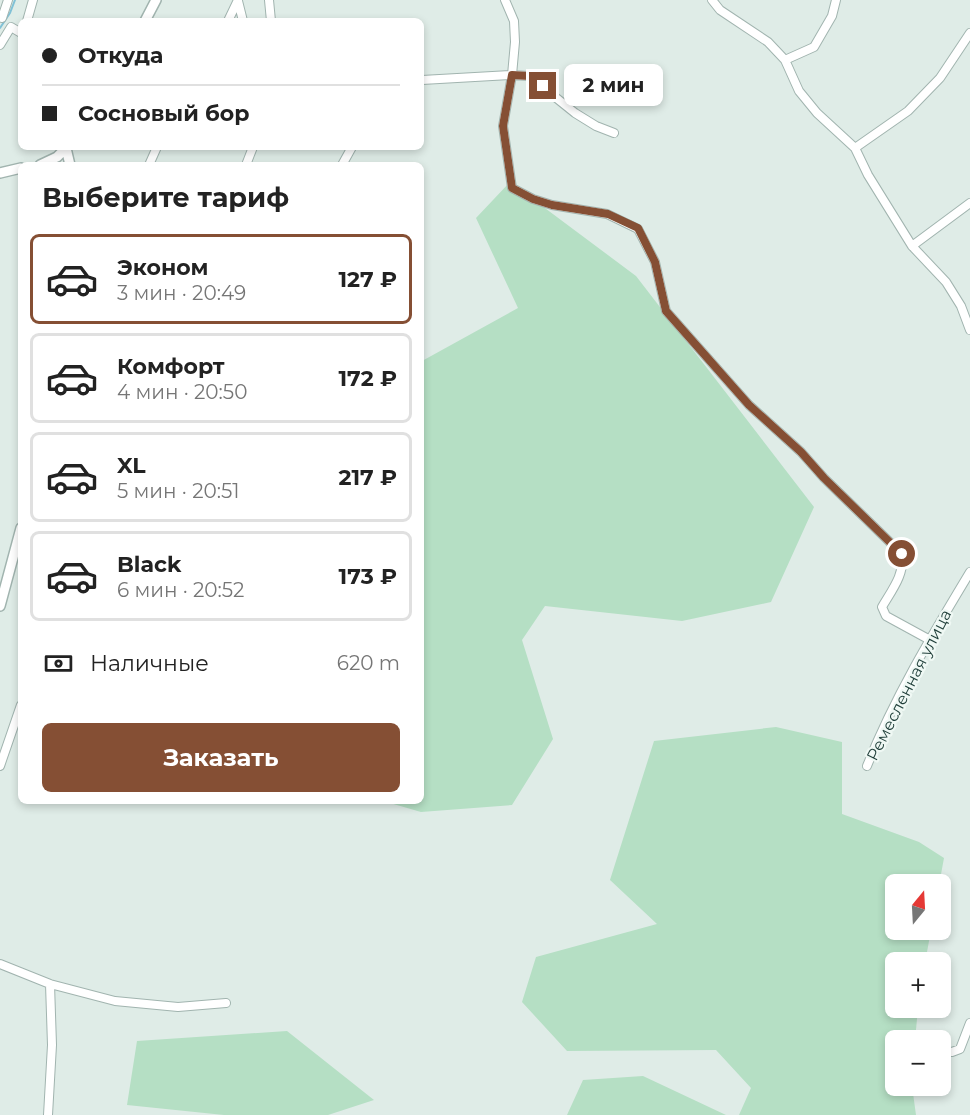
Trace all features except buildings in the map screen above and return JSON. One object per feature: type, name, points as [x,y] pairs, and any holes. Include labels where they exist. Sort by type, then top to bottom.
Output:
[{"type":"street","points":[[2,18],[8,0]]},
{"type":"street","points":[[28,18],[33,0]]},
{"type":"street","points":[[147,18],[156,0]]},
{"type":"street","points":[[269,0],[271,18]]},
{"type":"street","points":[[504,0],[514,21],[515,42],[503,126],[512,188],[533,199],[552,205],[608,214],[638,228],[655,262],[666,311],[749,405],[801,452],[824,478],[902,554],[903,565],[900,576],[882,607],[886,616],[930,640]]},
{"type":"street","points":[[712,0],[720,10],[768,42],[785,60],[799,92],[817,113],[855,148],[868,175],[912,246],[946,282],[961,306],[970,330]]},
{"type":"street","points":[[785,60],[814,46],[832,16],[836,0]]},
{"type":"street","points":[[230,18],[238,1]]},
{"type":"street","points":[[238,1],[242,18]]},
{"type":"street","points":[[0,45],[11,27],[18,31]]},
{"type":"street","points":[[855,148],[908,111],[940,78],[970,33]]},
{"type":"street","points":[[424,80],[529,76],[575,112],[596,126],[614,133]]},
{"type":"street","points":[[46,162],[65,150]]},
{"type":"street","points":[[0,171],[18,168]]},
{"type":"street","points":[[912,246],[970,203]]},
{"type":"street","points":[[0,606],[17,556]]},
{"type":"street","name":"Ремесленная улица","points":[[867,766],[878,738],[930,640],[970,572]]},
{"type":"street","points":[[0,766],[18,714]]},
{"type":"street","points":[[0,964],[50,984],[116,1001],[178,1007],[226,1003]]},
{"type":"street","points":[[48,1115],[52,1045],[50,984]]},
{"type":"street","points":[[951,1052],[960,1049],[970,1023]]},
{"type":"green space","points":[[510,182],[636,276],[814,507],[771,602],[682,621],[545,606],[522,640],[553,739],[512,805],[421,812],[393,804],[424,804],[424,360],[518,308],[476,218]]},
{"type":"green space","points":[[776,727],[842,742],[842,814],[919,842],[944,858],[941,874],[885,874],[885,940],[929,940],[927,952],[885,952],[885,1018],[917,1018],[916,1030],[885,1030],[885,1096],[913,1096],[916,1115],[739,1115],[751,1088],[716,1050],[567,1051],[522,1002],[536,957],[657,924],[610,880],[654,741]]},
{"type":"green space","points":[[287,1031],[374,1100],[328,1115],[224,1115],[127,1105],[137,1041]]},
{"type":"green space","points":[[643,1076],[726,1115],[567,1115],[583,1080]]},
{"type":"waterway","points":[[0,28],[15,0]]},
{"type":"route","points":[[543,86],[529,76],[512,75],[503,126],[512,188],[533,199],[552,205],[608,214],[638,228],[655,262],[666,311],[749,405],[801,452],[863,518],[902,554]]}]
